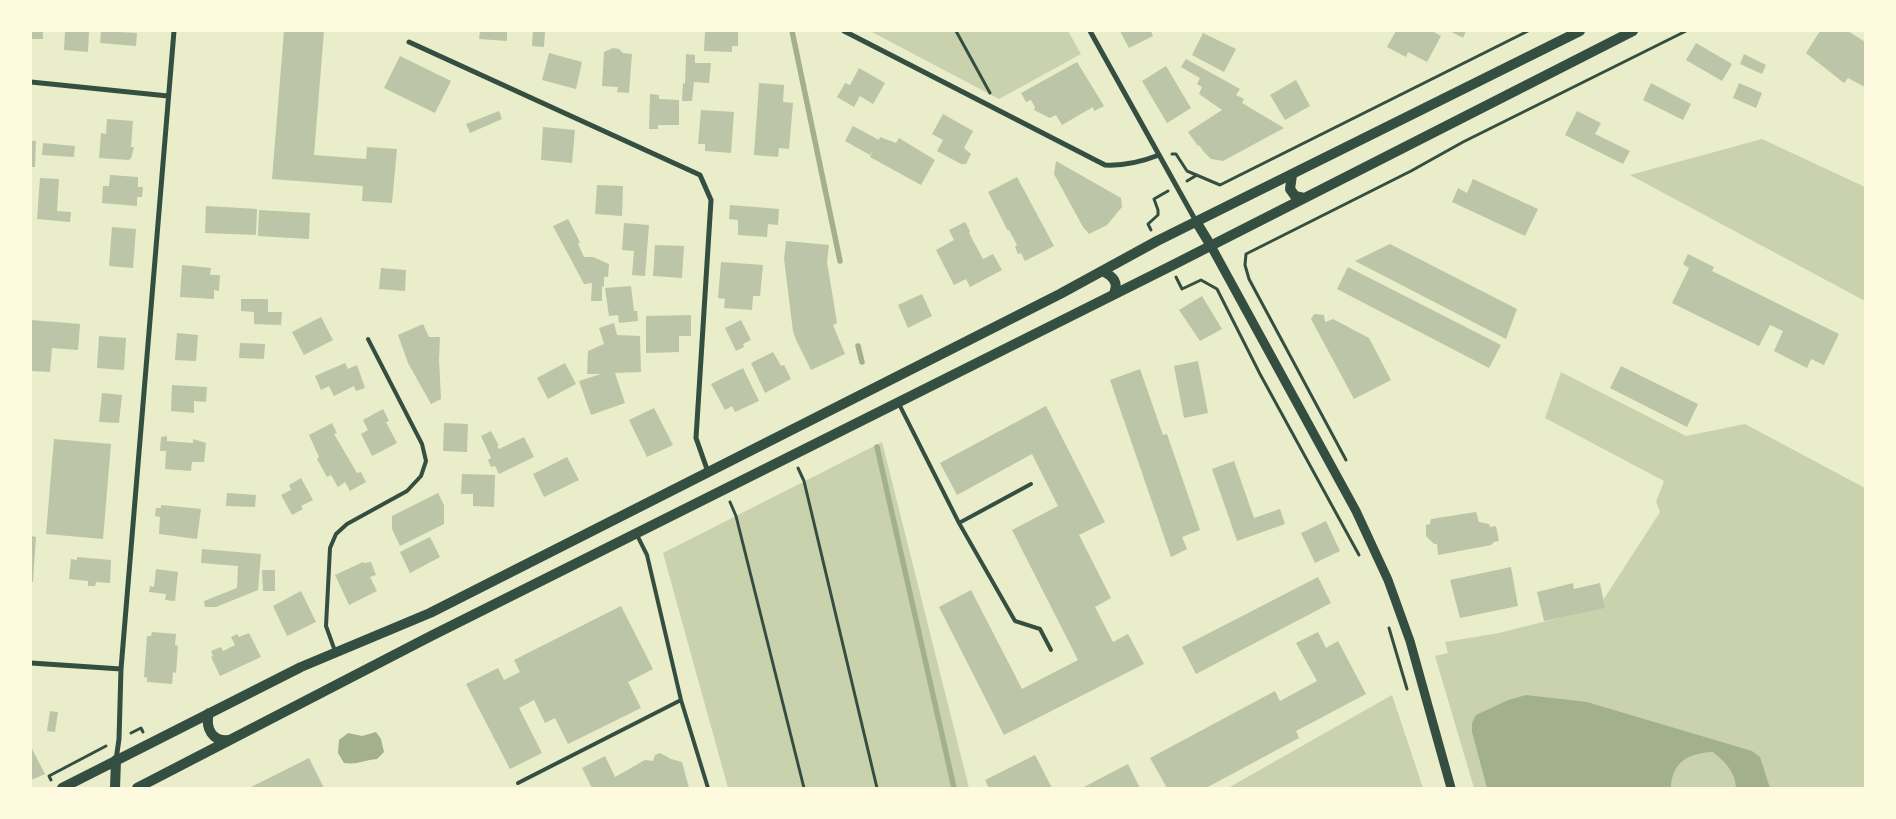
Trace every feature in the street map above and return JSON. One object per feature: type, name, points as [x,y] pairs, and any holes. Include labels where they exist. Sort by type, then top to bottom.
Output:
[{"type":"main road","points":[[62,788],[209,713],[335,652],[430,613],[1102,271],[1157,241],[1292,175],[1565,34],[1580,31]]},
{"type":"main road","points":[[137,788],[413,644],[725,490],[793,454],[1451,125],[1633,31]]},
{"type":"main road","points":[[1292,175],[1289,184],[1292,193],[1299,198],[1304,198]]},
{"type":"main road","points":[[1197,223],[1210,246]]},
{"type":"main road","points":[[1102,271],[1111,275],[1116,282],[1116,291],[1113,295]]},
{"type":"main road","points":[[209,713],[207,726],[209,731],[218,739],[230,740]]},
{"type":"main road","points":[[115,788],[116,760]]},
{"type":"street","points":[[116,760],[119,739],[121,669],[174,31]]},
{"type":"street","points":[[844,31],[1105,165],[1119,166],[1159,155]]},
{"type":"street","points":[[1090,31],[1197,223]]},
{"type":"street","points":[[410,42],[700,175],[711,200],[696,438],[708,472]]},
{"type":"street","points":[[31,82],[168,96]]},
{"type":"street","points":[[1210,246],[1356,511],[1388,580],[1410,641],[1451,788]]},
{"type":"street","points":[[31,663],[121,669]]},
{"type":"lane","points":[[335,652],[326,626],[330,548],[336,534],[347,524],[407,490],[421,476],[426,461],[422,444],[368,339]]},
{"type":"lane","points":[[898,402],[959,523],[1015,622],[1040,629],[1051,650]]},
{"type":"lane","points":[[959,523],[1031,484]]},
{"type":"lane","points":[[636,533],[647,555],[681,700],[708,788]]},
{"type":"lane","points":[[518,783],[681,700]]},
{"type":"path","points":[[956,31],[991,94],[986,104]]},
{"type":"path","points":[[1159,155],[1176,154],[1187,170],[1220,185],[1528,31]]},
{"type":"path","points":[[1249,278],[1245,265],[1245,256],[1252,250],[1686,31]]},
{"type":"path","points":[[1148,224],[1158,215],[1154,199],[1177,186]]},
{"type":"path","points":[[1182,289],[1201,280],[1216,289],[1360,557]]},
{"type":"path","points":[[793,454],[804,482],[876,788]]},
{"type":"path","points":[[725,490],[736,516],[804,788]]},
{"type":"path","points":[[1388,626],[1408,692]]},
{"type":"path","points":[[49,776],[142,728]]},
{"type":"shaded area","points":[[870,31],[1068,31],[1081,54],[999,99]]},
{"type":"shaded area","points":[[1762,139],[1865,187],[1865,301],[1630,175]]},
{"type":"shaded area","points":[[1561,372],[1686,436],[1745,424],[1865,488],[1865,788],[1474,788],[1435,656],[1448,653],[1445,642],[1499,633],[1598,608],[1660,512],[1656,502],[1664,481],[1545,418]]},
{"type":"shaded area","points":[[882,442],[969,788],[728,788],[663,553]]},
{"type":"shaded area","points":[[1392,695],[1423,788],[1228,788]]},
{"type":"shaded area","points":[[1526,695],[1587,702],[1752,751],[1760,757],[1770,788],[1736,788],[1731,772],[1725,763],[1713,752],[1696,754],[1678,765],[1674,772],[1671,788],[1487,788],[1472,732],[1472,723],[1476,715],[1508,700]]},
{"type":"shaded area","points":[[376,732],[381,739],[384,752],[377,759],[357,763],[344,763],[338,753],[339,740],[348,733],[362,736]]},
{"type":"building","points":[[31,31],[43,31],[43,39],[31,39]]},
{"type":"building","points":[[65,31],[89,31],[88,52],[64,50]]},
{"type":"building","points":[[101,31],[137,33],[136,46],[100,43]]},
{"type":"building","points":[[284,31],[324,31],[314,155],[366,159],[367,147],[397,149],[392,203],[362,201],[363,186],[272,179]]},
{"type":"building","points":[[480,31],[507,31],[507,41],[479,39]]},
{"type":"building","points":[[533,31],[545,31],[544,47],[532,46]]},
{"type":"building","points":[[705,31],[738,31],[738,46],[732,46],[732,52],[704,51]]},
{"type":"building","points":[[1120,31],[1151,31],[1153,36],[1129,48]]},
{"type":"building","points":[[1396,31],[1432,31],[1441,36],[1427,62],[1408,52],[1406,57],[1387,47]]},
{"type":"building","points":[[1450,31],[1466,31],[1463,38]]},
{"type":"building","points":[[1820,31],[1848,31],[1865,42],[1865,87],[1848,78],[1844,83],[1806,53]]},
{"type":"building","points":[[1203,33],[1236,49],[1224,72],[1192,55]]},
{"type":"building","points":[[1696,43],[1732,64],[1722,81],[1686,60]]},
{"type":"building","points":[[613,48],[619,49],[623,53],[632,54],[629,93],[617,92],[618,87],[602,86],[604,52]]},
{"type":"building","points":[[549,53],[582,62],[576,89],[542,80]]},
{"type":"building","points":[[686,54],[695,55],[695,63],[711,63],[709,83],[694,82],[692,101],[682,101],[683,83],[685,84]]},
{"type":"building","points":[[1744,54],[1766,65],[1762,74],[1740,64]]},
{"type":"building","points":[[400,56],[451,81],[435,113],[384,88]]},
{"type":"building","points":[[1186,59],[1240,89],[1236,95],[1244,99],[1242,103],[1284,128],[1223,161],[1211,159],[1188,132],[1222,110],[1199,94],[1202,87],[1197,84],[1200,78],[1181,67]]},
{"type":"building","points":[[1077,62],[1104,106],[1094,111],[1093,107],[1062,125],[1056,115],[1050,118],[1034,110],[1035,107],[1031,100],[1026,102],[1021,93]]},
{"type":"building","points":[[1166,66],[1191,108],[1167,123],[1142,81]]},
{"type":"building","points":[[859,68],[885,83],[873,104],[860,96],[854,107],[837,97],[845,83],[850,85]]},
{"type":"building","points":[[1296,80],[1310,106],[1285,120],[1270,95]]},
{"type":"building","points":[[759,83],[784,85],[783,102],[793,103],[789,149],[779,148],[778,157],[754,155]]},
{"type":"building","points":[[1651,83],[1691,104],[1683,120],[1643,100]]},
{"type":"building","points":[[1739,83],[1762,93],[1756,108],[1733,98]]},
{"type":"building","points":[[650,94],[659,95],[659,99],[679,100],[679,125],[658,125],[658,129],[649,129]]},
{"type":"building","points":[[701,110],[734,112],[731,153],[705,151],[705,144],[698,144]]},
{"type":"building","points":[[499,111],[502,119],[470,133],[466,124]]},
{"type":"building","points":[[1577,111],[1601,123],[1595,134],[1630,151],[1623,164],[1565,135]]},
{"type":"building","points":[[943,114],[973,131],[964,148],[971,154],[966,164],[961,164],[937,151],[943,140],[932,134]]},
{"type":"building","points":[[107,119],[133,121],[131,147],[134,147],[131,159],[99,158],[101,133],[106,134]]},
{"type":"building","points":[[853,126],[879,140],[880,137],[896,143],[899,138],[935,160],[921,185],[870,157],[873,150],[870,155],[845,141]]},
{"type":"building","points":[[543,127],[575,130],[572,163],[541,160]]},
{"type":"building","points":[[31,141],[36,141],[35,167],[31,167]]},
{"type":"building","points":[[43,143],[75,146],[74,157],[42,155]]},
{"type":"building","points":[[1056,161],[1121,198],[1122,207],[1107,225],[1089,234],[1083,227],[1054,174]]},
{"type":"building","points":[[110,175],[138,177],[138,187],[143,187],[142,197],[137,197],[137,206],[102,203],[103,186],[109,186]]},
{"type":"building","points":[[1017,177],[1054,246],[1025,261],[1021,253],[1018,254],[1015,247],[1017,245],[988,192]]},
{"type":"building","points":[[40,178],[59,179],[57,211],[71,212],[70,222],[37,219]]},
{"type":"building","points":[[1473,179],[1538,209],[1525,236],[1452,202],[1458,188],[1467,193]]},
{"type":"building","points":[[597,185],[623,186],[622,216],[595,214]]},
{"type":"building","points":[[730,205],[779,209],[778,225],[768,224],[767,237],[738,235],[738,220],[729,219]]},
{"type":"building","points":[[206,206],[257,209],[256,235],[205,233]]},
{"type":"building","points":[[259,210],[310,213],[309,239],[258,236]]},
{"type":"building","points":[[568,219],[580,242],[578,244],[584,257],[593,257],[609,264],[608,277],[604,277],[604,287],[602,286],[602,301],[591,301],[592,283],[584,284],[553,226]]},
{"type":"building","points":[[965,222],[983,259],[993,254],[1002,270],[970,287],[966,279],[954,285],[936,250],[954,240],[949,230]]},
{"type":"building","points":[[624,223],[649,225],[645,276],[632,275],[634,251],[622,250]]},
{"type":"building","points":[[112,227],[136,229],[133,268],[109,266]]},
{"type":"building","points":[[786,241],[829,245],[827,262],[837,323],[833,325],[845,354],[811,370],[793,331],[784,259]]},
{"type":"building","points":[[1390,244],[1517,309],[1506,339],[1355,261]]},
{"type":"building","points":[[655,245],[684,246],[682,278],[653,276]]},
{"type":"building","points":[[1688,254],[1714,267],[1712,271],[1839,334],[1824,365],[1811,359],[1807,368],[1774,351],[1783,331],[1770,325],[1759,346],[1672,303],[1689,268],[1683,264]]},
{"type":"building","points":[[721,262],[763,265],[760,296],[753,296],[752,310],[724,308],[725,299],[718,298]]},
{"type":"building","points":[[182,265],[211,268],[210,275],[220,275],[219,291],[214,290],[214,299],[180,297]]},
{"type":"building","points":[[1348,267],[1501,345],[1489,368],[1337,289]]},
{"type":"building","points":[[381,268],[406,270],[405,291],[379,289]]},
{"type":"building","points":[[631,286],[634,311],[637,311],[638,321],[619,323],[618,315],[609,316],[605,288]]},
{"type":"building","points":[[922,294],[932,316],[908,328],[898,305]]},
{"type":"building","points":[[1202,296],[1222,329],[1200,341],[1179,310]]},
{"type":"building","points":[[241,299],[268,299],[268,312],[282,312],[281,325],[254,324],[254,312],[241,311]]},
{"type":"building","points":[[1314,314],[1324,315],[1325,322],[1333,319],[1369,338],[1391,380],[1354,399],[1311,319]]},
{"type":"building","points":[[691,315],[691,336],[679,336],[679,352],[646,353],[646,316]]},
{"type":"building","points":[[321,317],[333,340],[304,355],[292,332]]},
{"type":"building","points":[[31,320],[80,324],[78,350],[52,348],[50,372],[31,371]]},
{"type":"building","points":[[741,320],[751,340],[743,344],[744,347],[736,351],[725,328]]},
{"type":"building","points":[[614,323],[617,335],[640,336],[641,372],[615,373],[625,403],[591,415],[579,381],[601,374],[587,374],[588,351],[604,344],[599,328]]},
{"type":"building","points":[[423,324],[429,337],[440,337],[441,399],[431,404],[408,363],[398,335]]},
{"type":"building","points":[[177,333],[198,335],[196,361],[175,360]]},
{"type":"building","points":[[99,336],[126,338],[124,370],[97,368]]},
{"type":"building","points":[[240,343],[265,344],[264,359],[239,358]]},
{"type":"building","points":[[773,352],[781,366],[784,365],[791,379],[765,393],[751,363]]},
{"type":"building","points":[[1198,361],[1208,413],[1184,418],[1174,366]]},
{"type":"building","points":[[345,363],[348,369],[357,365],[365,388],[356,391],[354,386],[334,396],[329,386],[321,390],[315,376]]},
{"type":"building","points":[[565,363],[576,384],[548,399],[537,378]]},
{"type":"building","points":[[1621,366],[1698,404],[1687,427],[1610,388]]},
{"type":"building","points":[[743,368],[759,401],[735,412],[732,406],[725,410],[711,384]]},
{"type":"building","points":[[1140,369],[1163,435],[1167,434],[1200,530],[1182,537],[1187,549],[1171,557],[1110,380]]},
{"type":"building","points":[[172,385],[207,387],[206,402],[194,401],[194,413],[171,411]]},
{"type":"building","points":[[102,393],[122,395],[119,423],[99,422]]},
{"type":"building","points":[[1046,406],[1105,522],[1079,535],[1111,598],[1095,607],[1113,642],[1128,634],[1144,664],[1004,735],[939,607],[971,590],[1022,689],[1078,660],[1012,530],[1058,506],[1032,454],[957,495],[940,463]]},
{"type":"building","points":[[654,408],[673,445],[647,457],[629,420]]},
{"type":"building","points":[[383,409],[389,421],[386,422],[397,443],[372,456],[361,434],[368,430],[363,420]]},
{"type":"building","points":[[332,423],[337,433],[334,434],[357,473],[361,472],[366,482],[350,491],[345,482],[338,487],[331,475],[327,477],[317,459],[319,457],[309,435]]},
{"type":"building","points":[[444,423],[468,424],[467,452],[443,451]]},
{"type":"building","points":[[491,431],[499,449],[524,437],[534,457],[499,474],[495,466],[491,467],[488,460],[491,458],[481,436]]},
{"type":"building","points":[[167,436],[167,441],[193,443],[193,439],[206,443],[204,462],[192,462],[191,471],[165,469],[166,451],[160,451],[161,437]]},
{"type":"building","points":[[54,439],[111,444],[103,539],[46,534]]},
{"type":"building","points":[[567,457],[579,480],[544,497],[533,474]]},
{"type":"building","points":[[1234,461],[1254,518],[1280,509],[1285,524],[1237,541],[1212,469]]},
{"type":"building","points":[[462,474],[495,475],[494,507],[473,506],[473,494],[461,494]]},
{"type":"building","points":[[301,478],[313,500],[301,506],[303,509],[292,515],[281,495],[291,490],[289,485]]},
{"type":"building","points":[[227,493],[256,495],[255,507],[226,506]]},
{"type":"building","points":[[438,493],[444,505],[444,524],[400,546],[392,529],[392,516]]},
{"type":"building","points":[[161,505],[201,509],[197,539],[159,534],[160,517],[155,516],[156,508],[161,508]]},
{"type":"building","points":[[1476,512],[1479,522],[1489,524],[1490,527],[1496,526],[1499,541],[1491,545],[1438,555],[1437,544],[1434,544],[1426,536],[1426,525],[1430,524],[1431,519]]},
{"type":"building","points":[[1326,521],[1340,551],[1315,563],[1301,533]]},
{"type":"building","points":[[31,536],[36,537],[33,582],[31,582]]},
{"type":"building","points":[[430,537],[440,557],[410,573],[400,552]]},
{"type":"building","points":[[202,549],[261,554],[258,590],[216,607],[205,607],[204,601],[237,588],[238,566],[201,563]]},
{"type":"building","points":[[77,557],[111,560],[110,583],[96,582],[95,586],[88,586],[88,581],[69,579],[71,559],[77,560]]},
{"type":"building","points":[[363,562],[371,562],[376,575],[370,577],[377,591],[349,605],[335,575]]},
{"type":"building","points":[[1511,567],[1518,606],[1460,618],[1450,580]]},
{"type":"building","points":[[156,569],[178,572],[175,601],[165,600],[166,594],[149,592],[150,586],[154,587]]},
{"type":"building","points":[[262,570],[275,570],[275,591],[263,591]]},
{"type":"building","points":[[1318,577],[1331,603],[1196,674],[1182,647]]},
{"type":"building","points":[[1573,583],[1574,589],[1600,583],[1605,608],[1544,621],[1537,592]]},
{"type":"building","points":[[301,591],[316,622],[287,636],[273,606]]},
{"type":"building","points":[[621,606],[653,669],[628,682],[641,708],[568,744],[555,718],[545,723],[534,700],[519,708],[542,753],[510,769],[466,684],[498,668],[504,680],[520,672],[514,660]]},
{"type":"building","points":[[152,632],[176,634],[175,645],[178,646],[176,673],[173,672],[172,684],[147,682],[147,678],[144,677],[147,636],[151,636]]},
{"type":"building","points":[[1318,632],[1326,648],[1338,641],[1366,694],[1296,731],[1299,738],[1206,788],[1167,788],[1150,758],[1275,691],[1280,701],[1317,681],[1296,643]]},
{"type":"building","points":[[249,633],[261,657],[220,676],[211,657],[213,656],[211,651],[221,647],[223,651],[235,645],[231,637],[237,634],[239,637]]},
{"type":"building","points":[[50,711],[58,712],[55,732],[47,731]]},
{"type":"building","points":[[31,747],[45,774],[31,780]]},
{"type":"building","points":[[660,753],[682,762],[689,788],[592,788],[582,768],[605,756],[615,777],[645,760],[653,761],[655,755]]},
{"type":"building","points":[[1035,755],[1052,788],[989,788],[985,780]]},
{"type":"building","points":[[309,758],[324,788],[249,788]]},
{"type":"building","points":[[1128,764],[1140,788],[1082,788]]},
{"type":"waterway","points":[[792,31],[840,261]]},
{"type":"waterway","points":[[858,346],[862,362]]},
{"type":"waterway","points":[[877,447],[954,788]]}]
